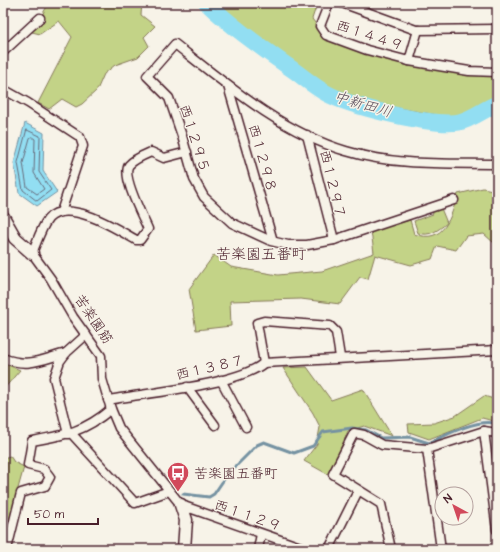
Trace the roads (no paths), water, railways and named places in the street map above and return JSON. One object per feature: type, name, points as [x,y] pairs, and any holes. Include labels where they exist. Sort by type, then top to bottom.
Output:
[{"type":"street","name":"西１４４９","points":[[329,3],[320,26],[326,35],[367,50],[409,61],[418,30]]},
{"type":"street","points":[[342,3],[418,30],[497,29]]},
{"type":"street","points":[[3,52],[40,18]]},
{"type":"street","name":"西１２９５","points":[[454,200],[334,240],[307,245],[288,245],[273,241],[232,223],[204,197],[194,179],[187,152],[169,98],[147,76],[175,44],[225,84],[280,120],[307,135],[346,151],[416,163],[497,164]]},
{"type":"street","points":[[409,61],[469,71],[497,72]]},
{"type":"street","name":"西１２９８","points":[[225,84],[229,87],[273,241]]},
{"type":"street","points":[[3,89],[28,103],[80,137],[83,146],[61,212]]},
{"type":"street","name":"西１２９７","points":[[307,135],[334,240]]},
{"type":"street","points":[[32,252],[49,219],[61,212],[77,213],[102,221],[136,240],[140,240],[148,229],[128,180],[126,171],[130,164],[151,152],[164,158],[187,152]]},
{"type":"street","name":"苦楽園筋","points":[[3,217],[15,238],[32,252],[51,278],[86,335],[101,356],[102,379],[111,409],[119,428],[181,505]]},
{"type":"street","points":[[264,363],[257,323],[264,321],[330,326],[336,332],[340,357]]},
{"type":"street","points":[[86,335],[66,353],[60,361],[54,378],[70,433],[136,503],[169,491]]},
{"type":"street","name":"西１３８７","points":[[108,400],[221,380],[256,369],[264,363],[340,357],[497,350]]},
{"type":"street","points":[[3,358],[14,363],[26,364],[66,353]]},
{"type":"street","points":[[221,380],[246,427]]},
{"type":"street","points":[[187,387],[215,426]]},
{"type":"street","points":[[7,549],[21,493],[45,486],[50,477],[44,469],[28,465],[32,441],[70,433],[102,417],[111,409]]},
{"type":"street","points":[[484,430],[497,530]]},
{"type":"street","points":[[391,549],[381,504],[333,474],[354,433],[364,435],[382,445],[427,449],[484,430],[497,433]]},
{"type":"street","points":[[427,449],[441,549]]},
{"type":"street","points":[[329,549],[358,491]]},
{"type":"street","points":[[181,505],[186,520],[184,549]]},
{"type":"street","name":"西１１２９","points":[[181,505],[306,549]]},
{"type":"street","points":[[258,549],[262,534]]},
{"type":"water","points":[[25,123],[44,133],[43,171],[57,192],[37,206],[19,193],[14,163]]},
{"type":"waterway","name":"中新田川","points":[[207,3],[226,20],[316,87],[326,93],[353,104],[391,114],[447,123],[464,121],[497,104]]},
{"type":"waterway","points":[[183,494],[209,497],[214,494],[227,475],[257,445],[264,442],[294,453],[313,446],[323,432],[352,428],[366,430],[381,438],[410,437],[429,443],[472,425],[490,422],[497,424]]},
{"type":"place","name":"苦楽園五番町","points":[[178,492]]},
{"type":"district","name":"苦楽園五番町","points":[[261,254]]}]
